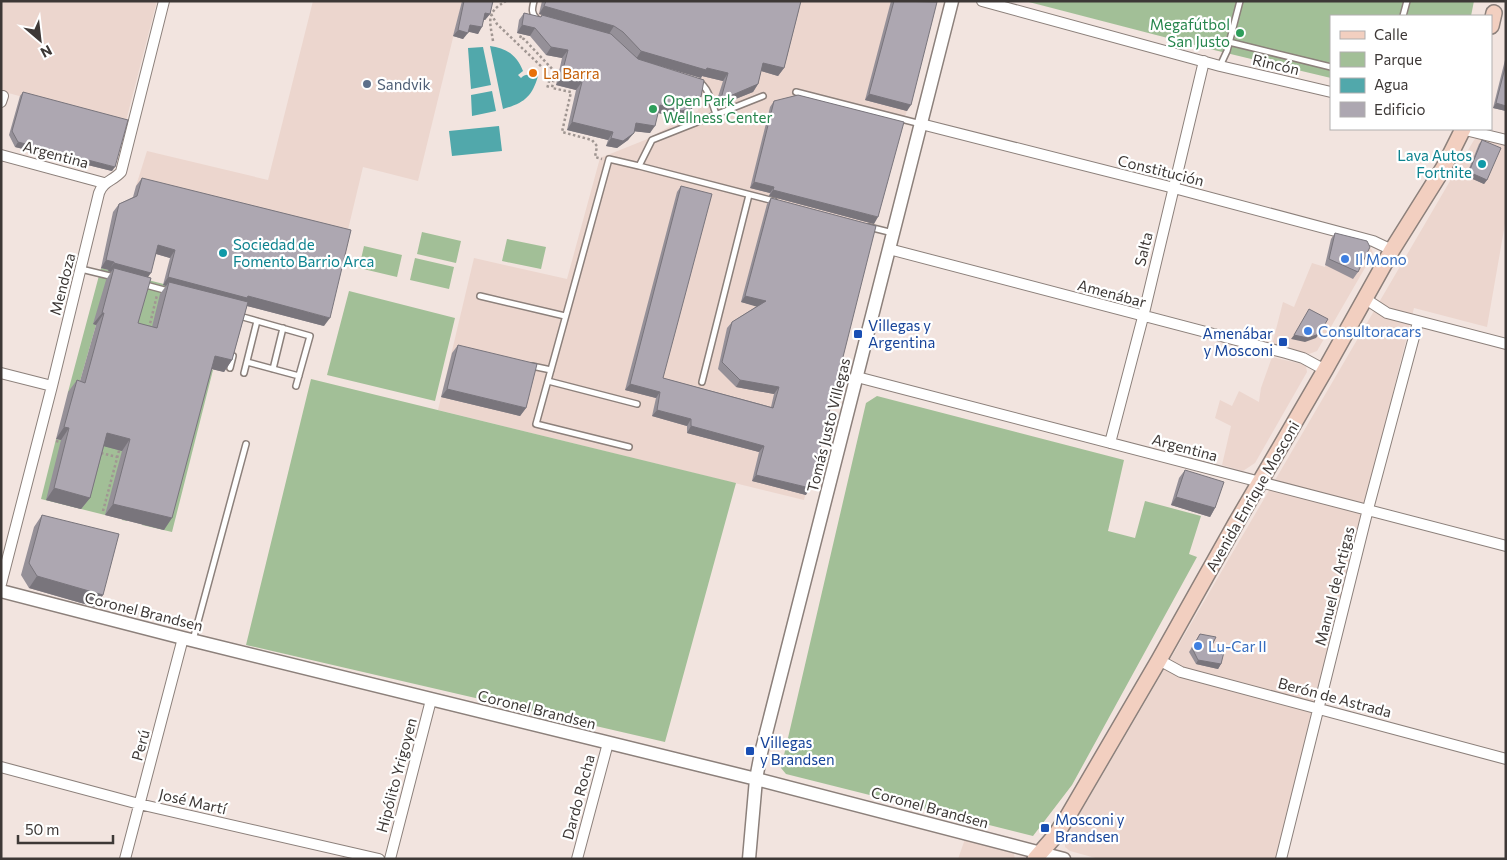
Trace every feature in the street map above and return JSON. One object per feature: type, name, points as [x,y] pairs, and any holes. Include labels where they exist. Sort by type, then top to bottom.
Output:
[{"type":"main road","name":"Avenida Enrique Mosconi","points":[[1038,856],[1055,836],[1068,816],[1325,370],[1364,298],[1444,167],[1462,130]]},
{"type":"street","points":[[104,183],[121,172],[164,1]]},
{"type":"street","name":"Tomás Justo Villegas","points":[[749,859],[756,779],[952,1]]},
{"type":"street","name":"Rincón","points":[[982,1],[1220,66],[1330,92]]},
{"type":"street","name":"Salta","points":[[1110,443],[1143,316],[1204,61]]},
{"type":"street","name":"Constitución","points":[[921,124],[1373,241],[1392,250]]},
{"type":"street","points":[[1467,130],[1506,140]]},
{"type":"street","name":"Argentina","points":[[1,155],[104,183]]},
{"type":"street","name":"Mendoza","points":[[1,584],[99,193],[104,183]]},
{"type":"street","name":"Amenábar","points":[[890,249],[1286,353],[1303,358],[1325,370]]},
{"type":"street","points":[[1364,298],[1387,312],[1418,322],[1506,344]]},
{"type":"street","name":"Manuel de Artigas","points":[[1282,859],[1368,509],[1418,322]]},
{"type":"street","points":[[1,373],[52,386]]},
{"type":"street","name":"Argentina","points":[[857,377],[1506,546]]},
{"type":"street","name":"Coronel Brandsen","points":[[1,591],[431,700],[756,779],[1038,856],[1064,859]]},
{"type":"street","name":"Perú","points":[[125,859],[139,804],[188,639]]},
{"type":"street","name":"Berón de Astrada","points":[[1159,660],[1181,672],[1506,758]]},
{"type":"street","name":"Hipólito Yrigoyen","points":[[390,859],[431,700]]},
{"type":"street","name":"Dardo Rocha","points":[[577,859],[608,743]]},
{"type":"street","name":"José Martí","points":[[1,767],[139,804],[380,859]]},
{"type":"lane","points":[[534,1],[533,15],[538,20],[546,22]]},
{"type":"lane","points":[[1220,66],[1229,42],[1240,1]]},
{"type":"lane","points":[[1403,15],[1407,1]]},
{"type":"lane","points":[[1229,42],[1330,67]]},
{"type":"lane","points":[[697,81],[704,85],[716,114]]},
{"type":"lane","points":[[796,92],[921,124]]},
{"type":"lane","points":[[639,166],[652,140],[763,96]]},
{"type":"lane","points":[[629,447],[536,424],[564,316],[609,159],[778,202]]},
{"type":"lane","points":[[702,382],[749,195]]},
{"type":"lane","points":[[864,225],[894,233]]},
{"type":"lane","points":[[81,269],[118,278]]},
{"type":"lane","points":[[136,283],[176,293]]},
{"type":"lane","points":[[480,296],[564,316]]},
{"type":"lane","points":[[241,326],[244,314],[257,321],[310,336],[296,386]]},
{"type":"lane","points":[[244,373],[257,321]]},
{"type":"lane","points":[[273,369],[283,328]]},
{"type":"lane","points":[[230,368],[234,351]]},
{"type":"lane","points":[[247,362],[299,376]]},
{"type":"lane","points":[[524,363],[551,370]]},
{"type":"lane","points":[[548,381],[637,404]]},
{"type":"lane","points":[[188,639],[246,444]]},
{"type":"path","points":[[493,41],[490,21],[491,14],[496,7],[506,1]]},
{"type":"path","points":[[491,14],[498,24],[545,70],[550,78],[547,89]]},
{"type":"path","points":[[523,30],[520,38],[524,39],[555,72],[552,88],[571,92],[562,132],[592,140],[597,146],[594,157],[609,159]]},
{"type":"path","points":[[147,336],[159,289]]},
{"type":"path","points":[[103,511],[122,440]]},
{"type":"path","points":[[56,441],[72,445]]},
{"type":"path","points":[[99,452],[118,457]]},
{"type":"shaded area","points":[[1,1],[157,1],[125,125],[1,91]]},
{"type":"shaded area","name":"Sandvik","points":[[313,1],[462,1],[418,181],[363,167],[346,238],[136,186],[147,151],[268,180]]},
{"type":"shaded area","points":[[542,1],[929,1],[907,111],[900,129],[875,221],[804,500],[438,410],[474,258],[567,279],[600,158],[645,140],[698,111],[702,76],[640,60],[620,44],[622,36],[538,15]]},
{"type":"shaded area","points":[[1479,136],[1506,142],[1506,218],[1487,327],[1414,308],[1277,859],[1099,859],[1070,851],[1065,847],[1065,839],[1474,140]]},
{"type":"shaded area","points":[[1333,233],[1369,247],[1373,254],[1317,351],[1309,354],[1272,345],[1283,302],[1294,307],[1312,263],[1325,267]]},
{"type":"shaded area","points":[[1272,357],[1302,364],[1306,366],[1307,372],[1255,463],[1243,471],[1222,465],[1231,426],[1215,418],[1220,400],[1232,406],[1239,391],[1259,402],[1261,388]]},
{"type":"shaded area","points":[[965,839],[1010,849],[1015,859],[958,859]]},
{"type":"green space","name":"Megafútbol San Justo","points":[[1025,1],[1474,1],[1471,15],[1330,15],[1330,78]]},
{"type":"green space","points":[[422,232],[461,241],[456,263],[417,254]]},
{"type":"green space","points":[[507,239],[546,247],[541,269],[502,261]]},
{"type":"green space","points":[[364,246],[402,255],[397,277],[359,268]]},
{"type":"green space","points":[[415,258],[454,267],[449,289],[410,280]]},
{"type":"green space","points":[[101,268],[242,304],[210,369],[213,370],[172,532],[142,525],[152,485],[138,482],[127,521],[122,520],[133,481],[105,515],[41,499],[56,439],[79,444],[68,392]],"holes":[[[93,324],[115,331],[78,388],[96,325]]]},
{"type":"green space","points":[[349,291],[455,318],[435,401],[327,375]]},
{"type":"green space","points":[[311,379],[736,483],[665,742],[246,645]]},
{"type":"green space","points":[[877,396],[1124,460],[1108,531],[1135,538],[1145,501],[1201,516],[1189,554],[1197,557],[1072,785],[1033,836],[786,774],[781,768],[866,403]]},
{"type":"water","points":[[490,46],[501,48],[518,61],[523,71],[518,75],[521,78],[527,75],[538,76],[533,89],[526,98],[503,109]]},
{"type":"water","points":[[483,47],[491,85],[471,89],[468,48]]},
{"type":"water","points":[[492,91],[496,111],[472,116],[471,95]]},
{"type":"water","points":[[499,126],[502,151],[452,156],[449,131]]},
{"type":"building","points":[[464,1],[493,1],[490,14],[485,13],[482,27],[470,25],[468,33],[458,30]]},
{"type":"building","points":[[546,1],[801,1],[784,68],[763,63],[758,84],[723,99],[722,95],[728,73],[707,68],[706,70],[641,51],[623,32],[614,26],[544,6]]},
{"type":"building","points":[[894,1],[937,2],[911,105],[869,94]]},
{"type":"building","points":[[524,13],[541,17],[542,15],[611,34],[638,59],[704,80],[701,97],[696,96],[694,106],[682,111],[660,105],[655,126],[636,123],[634,133],[623,141],[611,138],[613,132],[572,122],[582,82],[561,77],[568,50],[551,47],[535,28],[522,25]]},
{"type":"building","points":[[1506,64],[1506,106],[1496,103]]},
{"type":"building","points":[[23,92],[128,120],[115,167],[18,142],[12,131]]},
{"type":"building","points":[[798,95],[904,122],[878,217],[773,190],[774,187],[754,182],[774,101]]},
{"type":"building","name":"Lava Autos Fortnite","points":[[1482,140],[1501,148],[1487,180],[1469,172]]},
{"type":"building","name":"Sociedad de Fomento Barrio Arca","points":[[142,178],[351,230],[330,318],[168,277],[175,250],[158,245],[151,273],[106,260],[119,204],[137,196]]},
{"type":"building","points":[[681,186],[712,194],[663,378],[773,408],[779,387],[740,380],[722,362],[732,322],[766,301],[745,296],[771,198],[876,226],[810,488],[756,475],[764,446],[691,426],[691,419],[657,410],[660,392],[630,384]]},
{"type":"building","name":"Il Mono","points":[[1335,233],[1367,241],[1370,247],[1358,272],[1329,259]]},
{"type":"building","points":[[114,268],[151,278],[138,323],[157,328],[169,282],[248,302],[232,360],[215,356],[172,518],[113,504],[130,439],[107,433],[90,498],[54,488],[69,428],[64,427],[77,380],[85,383]]},
{"type":"building","name":"Consultoracars","points":[[1309,309],[1328,319],[1319,334],[1308,338],[1294,335]]},
{"type":"building","points":[[458,345],[537,364],[526,408],[447,389]]},
{"type":"building","points":[[1185,470],[1224,482],[1215,508],[1176,497]]},
{"type":"building","points":[[42,515],[119,534],[103,595],[37,576],[29,563]]},
{"type":"building","points":[[1200,634],[1216,637],[1210,649],[1224,652],[1221,664],[1198,660],[1192,648]]},
{"type":"place","name":"Megafútbol San Justo","points":[[1240,33]]},
{"type":"place","name":"La Barra","points":[[533,73]]},
{"type":"place","name":"Sandvik","points":[[367,84]]},
{"type":"place","name":"Open Park Wellness Center","points":[[653,109]]},
{"type":"place","name":"Lava Autos Fortnite","points":[[1482,164]]},
{"type":"place","name":"Sociedad de Fomento Barrio Arca","points":[[223,253]]},
{"type":"place","name":"Il Mono","points":[[1345,259]]},
{"type":"place","name":"Consultoracars","points":[[1308,331]]},
{"type":"place","name":"Villegas y Argentina","points":[[858,334]]},
{"type":"place","name":"Amenábar y Mosconi","points":[[1283,342]]},
{"type":"place","name":"Lu-Car II","points":[[1198,646]]},
{"type":"place","name":"Villegas y Brandsen","points":[[750,751]]},
{"type":"place","name":"Mosconi y Brandsen","points":[[1045,828]]}]
